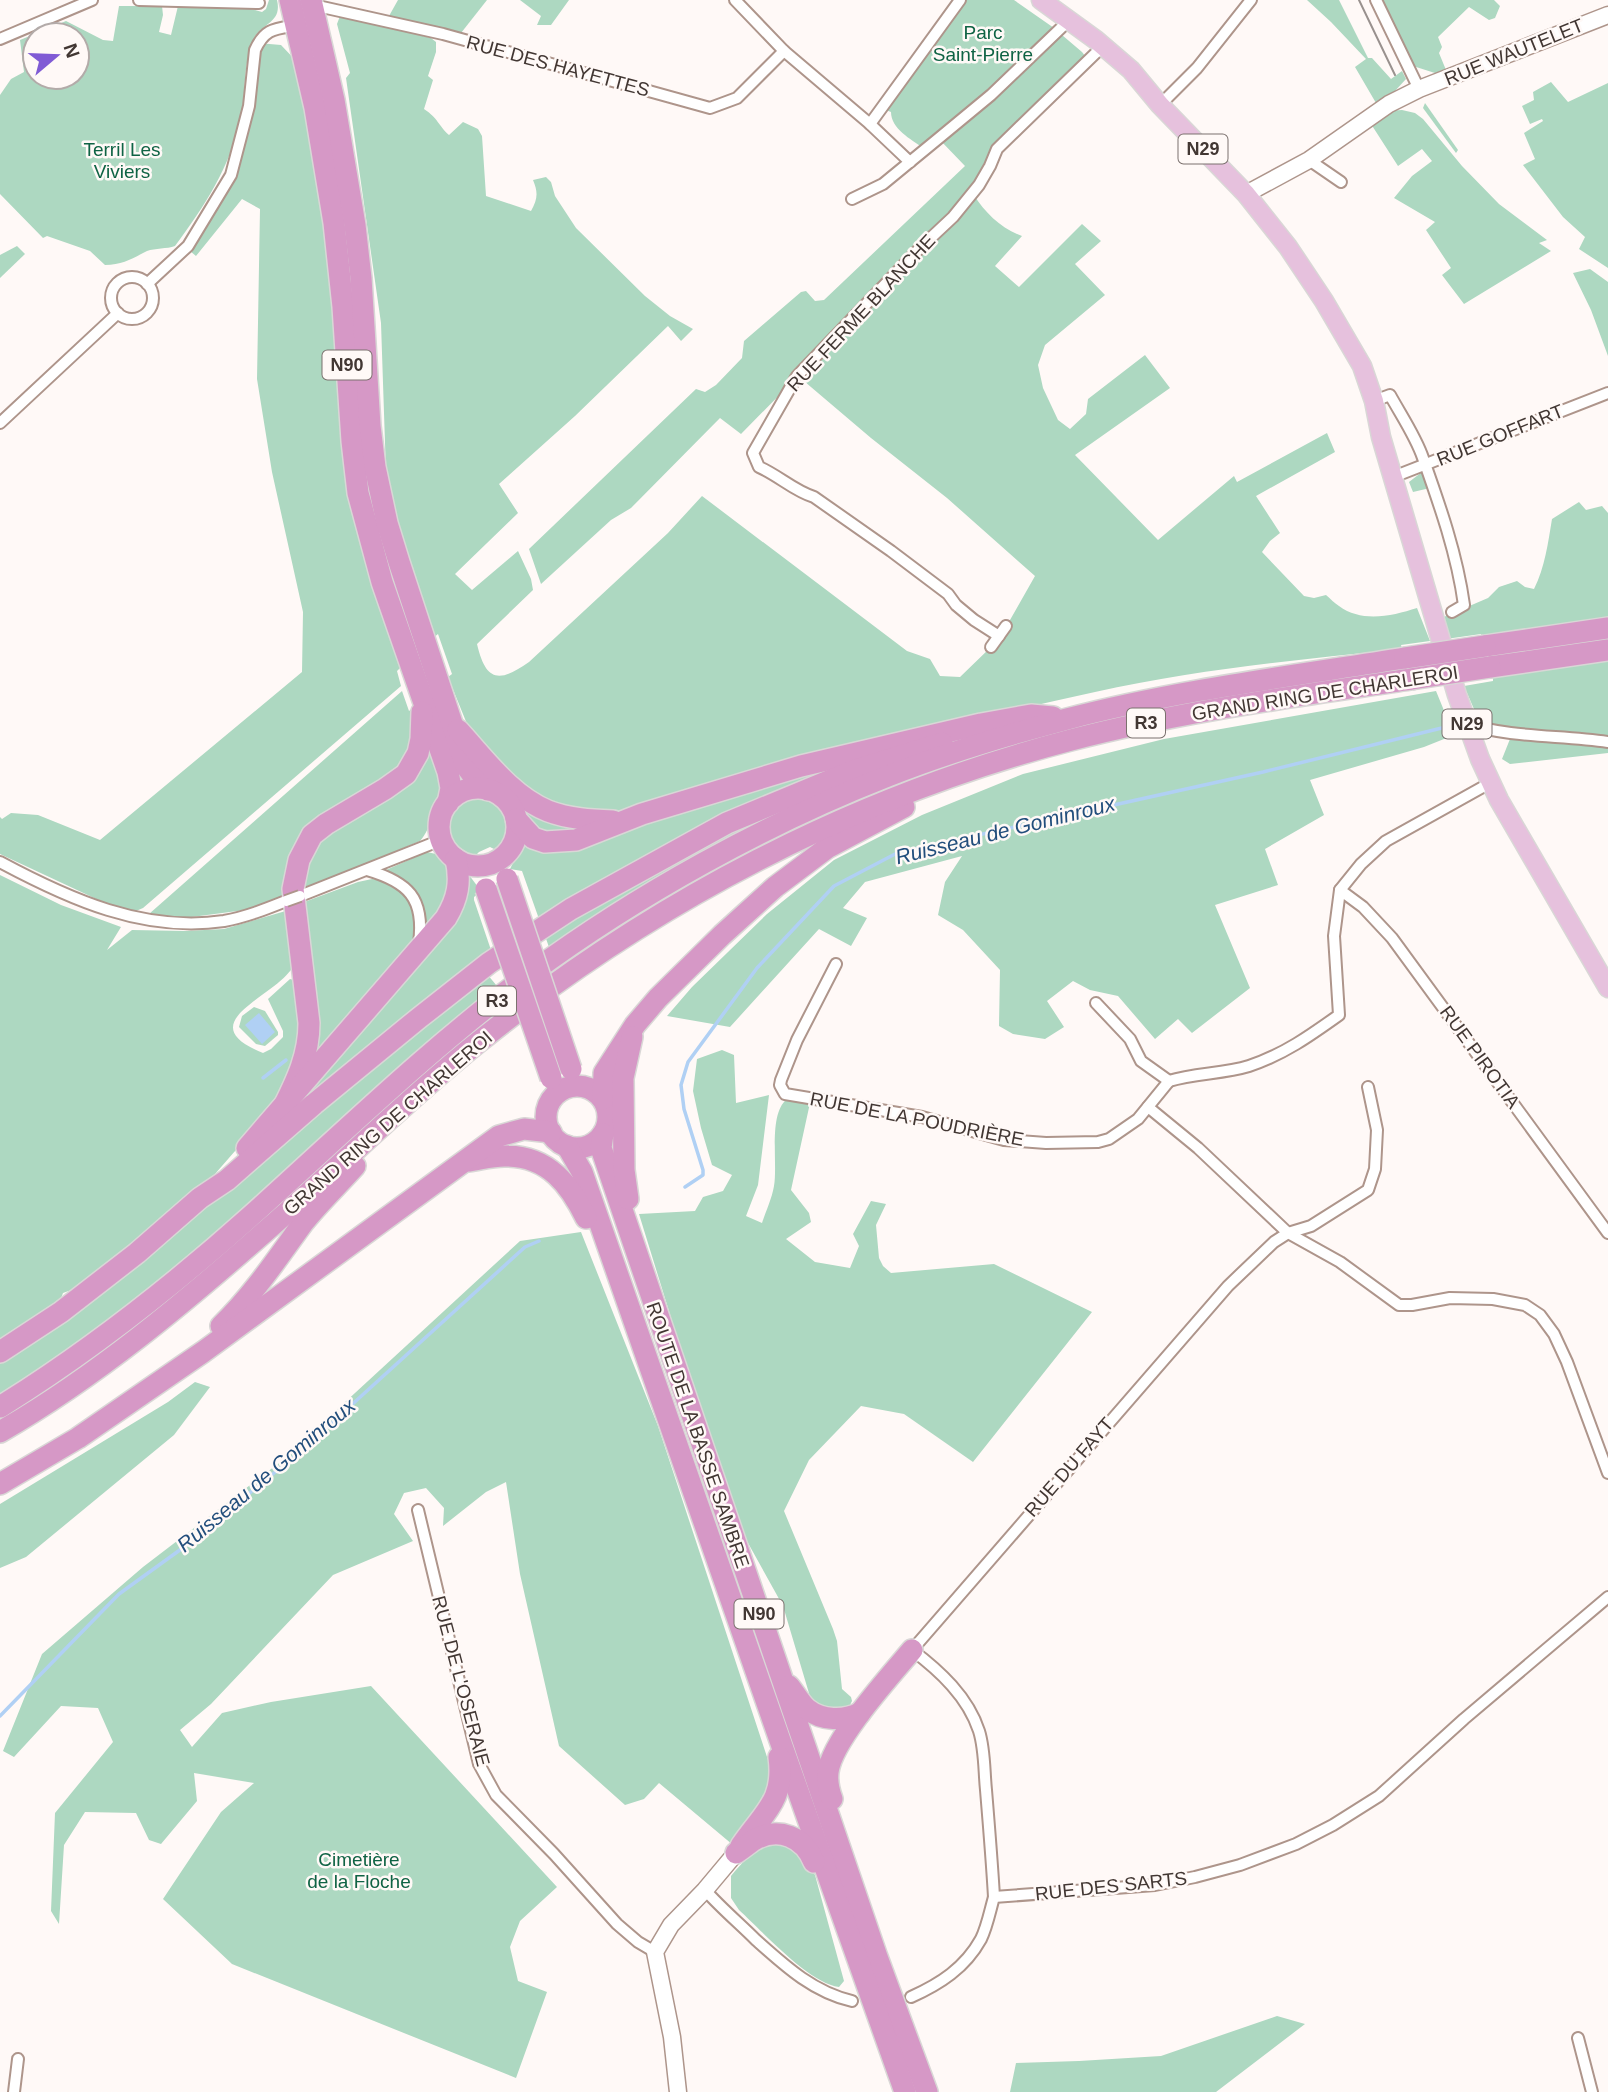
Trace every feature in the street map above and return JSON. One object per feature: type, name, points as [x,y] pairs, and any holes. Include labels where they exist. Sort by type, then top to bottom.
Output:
[{"type":"highway","name":"N90","points":[[290,0],[315,108],[338,256],[358,493],[382,582],[448,772],[448,803]]},
{"type":"highway","name":"N90","points":[[312,3],[334,100],[355,225],[370,426],[375,467],[387,523],[466,766],[488,790]]},
{"type":"highway","name":"GRAND RING DE CHARLEROI","points":[[0,1407],[68,1362],[194,1265],[317,1154],[529,974],[586,935],[732,848],[810,810],[888,776],[975,745],[1143,702],[1405,658],[1608,628]]},
{"type":"highway","name":"GRAND RING DE CHARLEROI","points":[[0,1432],[82,1379],[147,1331],[270,1228],[474,1045],[537,996],[671,907],[820,829],[895,796],[978,767],[1072,740],[1146,723],[1411,679],[1608,650]]},
{"type":"highway","points":[[283,1108],[300,1073],[309,1040],[308,1010],[293,889],[299,860],[312,835],[406,774],[418,752],[421,739],[423,699]]},
{"type":"highway","points":[[559,1139],[548,1126],[547,1111],[552,1088],[486,889],[479,876],[449,853],[441,840],[439,825],[442,813],[456,795],[477,788],[488,790],[506,801],[516,819],[533,838],[545,842],[576,840],[622,821],[801,766],[1031,715],[1069,719]]},
{"type":"highway","points":[[200,1198],[228,1180],[325,1096],[479,970],[571,909],[739,818],[855,770],[1031,715]]},
{"type":"highway","points":[[452,723],[493,768],[530,802],[562,816],[622,821]]},
{"type":"highway","points":[[594,1093],[635,1025],[657,998],[775,887],[827,848],[924,797],[956,784],[978,767]]},
{"type":"highway","points":[[462,862],[488,865],[505,855],[516,835],[516,819]]},
{"type":"highway","points":[[0,1484],[78,1438],[499,1136],[524,1129],[583,1147],[603,1134],[608,1113],[594,1093],[571,1069],[507,879],[505,855]]},
{"type":"highway","points":[[0,1352],[61,1311],[137,1253],[200,1198],[283,1108],[446,918],[454,901],[462,862]]},
{"type":"highway","points":[[631,1235],[624,1170],[623,1078],[635,1025]]},
{"type":"highway","points":[[552,1088],[564,1089],[570,1086],[594,1093]]},
{"type":"highway","points":[[174,1371],[241,1306],[273,1267],[305,1221],[384,1135],[402,1108]]},
{"type":"highway","name":"ROUTE DE LA BASSE SAMBRE","points":[[603,1134],[601,1148],[886,1983],[927,2092]]},
{"type":"highway","name":"ROUTE DE LA BASSE SAMBRE","points":[[559,1139],[583,1172],[905,2092]]},
{"type":"highway","points":[[467,1161],[508,1156],[524,1158],[547,1168],[566,1182],[588,1221],[609,1250]]},
{"type":"highway","name":"N90","points":[[845,1863],[828,1771],[838,1745],[860,1713],[912,1650]]},
{"type":"highway","name":"N90","points":[[780,1674],[805,1708],[817,1715],[846,1719],[860,1713]]},
{"type":"highway","name":"N90","points":[[736,1853],[757,1822],[772,1807],[780,1785],[779,1758],[783,1749]]},
{"type":"highway","name":"N90","points":[[736,1853],[756,1839],[778,1834],[796,1838],[810,1852],[837,1903]]},
{"type":"main road","name":"N29","points":[[1029,0],[1062,27],[1131,70],[1160,105],[1246,194],[1288,247],[1362,366],[1467,724],[1490,782],[1608,988]]},
{"type":"main road","name":"N29","points":[[1041,0],[1099,49]]},
{"type":"main road","name":"N29","points":[[1339,328],[1363,397],[1381,437]]},
{"type":"street","points":[[0,39],[92,0]]},
{"type":"street","points":[[139,0],[259,2]]},
{"type":"street","points":[[735,0],[784,51],[910,162]]},
{"type":"street","points":[[870,124],[960,0]]},
{"type":"street","points":[[1160,105],[1197,68],[1251,0]]},
{"type":"street","points":[[1376,0],[1419,89]]},
{"type":"street","name":"RUE DES HAYETTES","points":[[312,3],[553,63],[703,107],[717,106],[737,98],[784,51]]},
{"type":"street","name":"RUE WAUTELET","points":[[1309,160],[1389,104],[1419,89],[1608,15]]},
{"type":"street","points":[[147,284],[188,246],[230,175],[249,106],[258,43],[270,30],[297,25]]},
{"type":"street","points":[[852,199],[883,184],[910,162],[991,95],[1062,27]]},
{"type":"street","name":"RUE FERME BLANCHE","points":[[999,636],[956,605],[948,594],[847,520],[814,497],[802,493],[759,467],[753,453],[797,376],[953,217],[979,185],[997,149],[1099,49]]},
{"type":"street","points":[[1246,194],[1309,160],[1341,182]]},
{"type":"street","points":[[129,278],[142,280],[147,284],[153,297],[149,310],[144,315],[131,319],[118,313],[112,302],[117,284],[129,278]]},
{"type":"street","points":[[0,423],[118,313]]},
{"type":"street","name":"RUE GOFFART","points":[[1393,477],[1608,393]]},
{"type":"street","points":[[1374,401],[1390,395],[1430,474],[1460,577],[1464,605],[1452,612]]},
{"type":"street","points":[[991,647],[1006,626]]},
{"type":"street","points":[[1467,724],[1490,731],[1608,742]]},
{"type":"street","points":[[1096,1003],[1130,1039],[1141,1061],[1169,1081],[1249,1066],[1293,1047],[1339,1015],[1334,936],[1340,890],[1361,864],[1386,841],[1490,782]]},
{"type":"street","points":[[0,862],[69,896],[137,919],[184,924],[223,921],[257,913],[441,840]]},
{"type":"street","points":[[367,870],[395,879],[416,902],[420,914],[419,948]]},
{"type":"street","name":"RUE PIROTIA","points":[[1340,890],[1363,907],[1392,938],[1608,1233]]},
{"type":"street","name":"RUE DE LA POUDRIÈRE","points":[[836,964],[797,1040],[781,1080],[780,1085],[785,1094],[922,1117],[1004,1140],[1046,1143],[1098,1142],[1109,1139],[1138,1119],[1169,1081]]},
{"type":"street","name":"RUE DU FAYT","points":[[912,1650],[1228,1286],[1274,1242],[1288,1233],[1311,1226],[1368,1191],[1374,1169],[1377,1130],[1368,1087]]},
{"type":"street","points":[[1148,1107],[1198,1148],[1288,1233],[1340,1262],[1399,1305],[1450,1298],[1493,1299],[1524,1305],[1540,1315],[1554,1334],[1567,1362],[1608,1473]]},
{"type":"street","name":"RUE DE L'OSERAIE","points":[[418,1510],[479,1764],[496,1795],[617,1924],[655,1952]]},
{"type":"street","name":"RUE DES SARTS","points":[[994,1897],[1155,1885],[1240,1865],[1296,1844],[1334,1825],[1379,1796],[1464,1719],[1608,1597]]},
{"type":"street","points":[[911,1997],[938,1985],[961,1966],[981,1938],[994,1897],[984,1762],[979,1731],[967,1706],[952,1685],[912,1650]]},
{"type":"street","points":[[678,2092],[672,2037],[655,1952],[671,1925],[705,1891],[736,1853]]},
{"type":"street","points":[[705,1891],[789,1970],[835,1997],[852,2001]]},
{"type":"street","points":[[1578,2038],[1592,2092]]},
{"type":"street","points":[[14,2092],[18,2059]]},
{"type":"green space","name":"Terril Les Viviers","points":[[269,0],[277,0],[276,14],[255,36],[249,52],[241,117],[231,152],[206,201],[175,246],[150,250],[123,262],[105,265],[90,251],[47,236],[43,238],[0,194],[0,95],[11,79],[21,74],[21,91],[91,91],[91,34],[103,40],[113,41],[119,6],[162,6],[159,32],[171,35],[178,6],[247,8],[262,12]]},
{"type":"green space","points":[[398,0],[487,0],[461,33],[389,16]]},
{"type":"green space","points":[[520,0],[569,0],[551,25],[537,25],[541,16]]},
{"type":"green space","name":"Parc Saint-Pierre","points":[[961,0],[1014,0],[1054,28],[1051,38],[1062,35],[1089,61],[1003,140],[974,195],[995,220],[1022,236],[995,266],[1019,287],[1082,224],[1101,241],[1075,264],[1105,295],[1045,345],[1038,365],[1043,388],[1058,420],[1070,429],[1086,414],[1088,399],[1145,355],[1170,388],[1075,455],[1158,540],[1234,476],[1237,482],[1327,433],[1335,452],[1256,496],[1280,533],[1262,552],[1304,596],[1314,598],[1326,595],[1337,605],[1357,615],[1387,615],[1417,608],[1430,641],[1401,645],[1402,649],[1282,662],[1132,684],[912,736],[609,817],[576,814],[517,784],[480,743],[467,724],[448,677],[452,674],[438,634],[433,638],[399,539],[386,473],[381,323],[346,78],[350,73],[337,24],[340,16],[431,38],[436,42],[436,52],[428,76],[433,80],[424,109],[449,135],[463,122],[478,129],[482,136],[486,196],[531,211],[536,196],[533,180],[546,177],[576,228],[645,296],[670,316],[693,329],[681,341],[668,326],[575,416],[499,484],[518,513],[455,574],[472,590],[518,551],[533,590],[477,644],[489,672],[502,676],[529,662],[668,533],[702,496],[907,651],[930,659],[940,676],[960,677],[991,647],[1006,627],[1035,576],[947,498],[798,376],[741,434],[720,418],[631,508],[611,520],[541,584],[529,549],[696,389],[705,392],[716,385],[742,358],[744,341],[801,292],[806,291],[815,301],[824,300],[965,166],[939,139],[923,148],[894,124],[891,112],[881,108]]},
{"type":"green space","points":[[1307,0],[1339,0],[1368,58],[1372,58],[1391,79],[1402,71],[1406,79],[1394,92],[1376,103],[1355,67],[1366,59]]},
{"type":"green space","points":[[1381,0],[1494,0],[1500,6],[1495,18],[1489,20],[1469,7],[1438,37],[1442,47],[1439,53],[1446,70],[1438,74],[1413,66]]},
{"type":"green space","points":[[258,43],[281,45],[300,65],[328,230],[352,491],[404,664],[397,671],[401,686],[143,908],[136,911],[107,904],[0,854],[0,817],[2,819],[11,813],[38,815],[100,840],[302,672],[303,612],[272,472],[257,379],[260,209],[242,199],[196,256],[190,251],[235,158]]},
{"type":"green space","points":[[1551,82],[1568,102],[1608,83],[1608,268],[1579,249],[1585,237],[1563,217],[1523,165],[1535,159],[1524,133],[1543,121],[1542,119],[1530,124],[1522,106],[1534,100],[1533,92]]},
{"type":"green space","points":[[1425,103],[1458,150],[1456,153],[1423,108]]},
{"type":"green space","points":[[1387,111],[1415,113],[1423,119],[1462,166],[1499,204],[1547,240],[1539,243],[1551,251],[1464,304],[1442,275],[1451,268],[1426,230],[1435,222],[1394,198],[1412,176],[1432,161],[1422,149],[1398,166],[1371,124]]},
{"type":"green space","points":[[17,246],[25,254],[0,278],[0,255]]},
{"type":"green space","points":[[1590,269],[1608,282],[1608,356],[1591,310],[1573,273]]},
{"type":"green space","points":[[1422,472],[1426,475],[1430,488],[1413,492],[1409,482]]},
{"type":"green space","points":[[1579,502],[1586,510],[1602,506],[1608,513],[1608,620],[1482,638],[1481,634],[1446,639],[1439,619],[1488,598],[1499,587],[1517,581],[1534,589],[1543,564],[1552,519]]},
{"type":"green space","points":[[1608,660],[1608,753],[1510,764],[1502,759],[1510,739],[1510,728],[1480,723],[1464,686],[1493,681],[1493,678]]},
{"type":"green space","points":[[402,691],[409,711],[415,706],[411,751],[399,772],[334,813],[288,892],[245,910],[184,918],[149,914]]},
{"type":"green space","points":[[1436,691],[1454,735],[1424,747],[1310,780],[1324,815],[1265,849],[1278,885],[1215,905],[1250,988],[1192,1033],[1178,1019],[1155,1039],[1118,996],[1090,990],[1073,981],[1047,1001],[1064,1027],[1045,1039],[1013,1034],[999,1026],[1000,970],[963,930],[938,915],[945,882],[962,856],[865,882],[843,908],[867,918],[851,946],[819,929],[730,1027],[667,1016],[692,987],[767,914],[834,860],[922,815],[1023,774],[1164,739]]},
{"type":"green space","points":[[431,739],[443,794],[420,841],[327,880],[298,889],[308,848]]},
{"type":"green space","points":[[865,758],[539,919],[522,871],[510,869],[524,834],[538,844]]},
{"type":"green space","points":[[506,784],[602,828],[547,834],[525,820]]},
{"type":"green space","points":[[814,796],[738,832],[687,861],[550,950],[544,933],[766,812]]},
{"type":"green space","points":[[469,797],[489,799],[496,803],[501,808],[506,824],[504,843],[496,850],[490,847],[474,857],[455,847],[448,826],[451,812]]},
{"type":"green space","points":[[427,852],[450,862],[456,885],[422,942],[413,892],[407,885],[386,873],[386,870]]},
{"type":"green space","points":[[0,875],[61,905],[121,927],[107,950],[132,930],[224,929],[289,910],[296,954],[290,972],[236,1018],[233,1029],[241,1041],[263,1053],[271,1049],[283,1037],[283,1031],[268,999],[290,979],[294,980],[305,1027],[277,1103],[201,1190],[74,1289],[63,1293],[60,1301],[0,1342]]},
{"type":"green space","points":[[469,875],[481,891],[474,900],[492,953],[340,1069],[287,1115]]},
{"type":"green space","points":[[372,879],[394,886],[409,901],[415,921],[413,944],[311,1065],[299,904]]},
{"type":"green space","points":[[487,974],[497,986],[333,1126],[160,1284],[0,1396],[0,1351],[232,1189],[390,1050]]},
{"type":"green space","points":[[254,1007],[265,1011],[278,1032],[265,1046],[256,1044],[239,1027],[242,1016]]},
{"type":"green space","points":[[722,1050],[734,1055],[736,1103],[769,1095],[758,1185],[746,1216],[762,1223],[770,1200],[775,1176],[776,1127],[781,1106],[787,1099],[810,1103],[791,1190],[809,1213],[811,1222],[786,1239],[815,1262],[850,1268],[859,1246],[853,1234],[871,1201],[886,1204],[876,1225],[879,1258],[891,1273],[994,1264],[1092,1312],[973,1462],[904,1414],[861,1406],[809,1460],[784,1511],[837,1641],[842,1689],[852,1701],[849,1707],[836,1712],[811,1700],[783,1606],[743,1534],[689,1376],[639,1214],[695,1211],[703,1197],[723,1191],[732,1175],[712,1165],[693,1091],[697,1059]]},
{"type":"green space","name":"Cimetière de la Floche","points":[[581,1232],[658,1426],[768,1760],[772,1775],[771,1795],[733,1845],[659,1783],[644,1799],[625,1805],[559,1746],[520,1574],[506,1482],[486,1492],[443,1526],[444,1508],[426,1488],[404,1493],[394,1514],[413,1541],[333,1575],[211,1704],[180,1730],[192,1747],[222,1713],[371,1686],[557,1887],[520,1921],[510,1947],[518,1981],[547,1992],[516,2078],[232,1964],[163,1899],[221,1812],[254,1783],[194,1773],[197,1801],[161,1844],[149,1840],[136,1813],[85,1812],[64,1845],[59,1924],[51,1911],[55,1813],[113,1742],[98,1708],[61,1706],[14,1757],[3,1751],[42,1654],[143,1567],[279,1463],[520,1241]]},
{"type":"green space","points":[[195,1382],[210,1387],[174,1435],[26,1557],[0,1568],[0,1504],[168,1402]]},
{"type":"green space","points":[[779,1840],[797,1848],[815,1875],[844,1981],[839,1987],[801,1967],[739,1910],[731,1898],[731,1876],[752,1854]]},
{"type":"green space","points":[[1277,2016],[1305,2024],[1216,2092],[1010,2092],[1016,2063],[1161,2056]]},
{"type":"water","points":[[259,1013],[275,1032],[262,1044],[245,1025]]},
{"type":"waterway","name":"Ruisseau de Gominroux","points":[[685,1187],[703,1175],[684,1109],[681,1085],[688,1062],[757,968],[834,886],[897,853],[1263,772],[1458,724]]},
{"type":"waterway","points":[[263,1078],[286,1060]]},
{"type":"waterway","name":"Ruisseau de Gominroux","points":[[0,1716],[119,1594],[184,1547],[302,1450],[525,1247],[539,1241]]},
{"type":"tram line","points":[[1359,0],[1395,75]]}]
